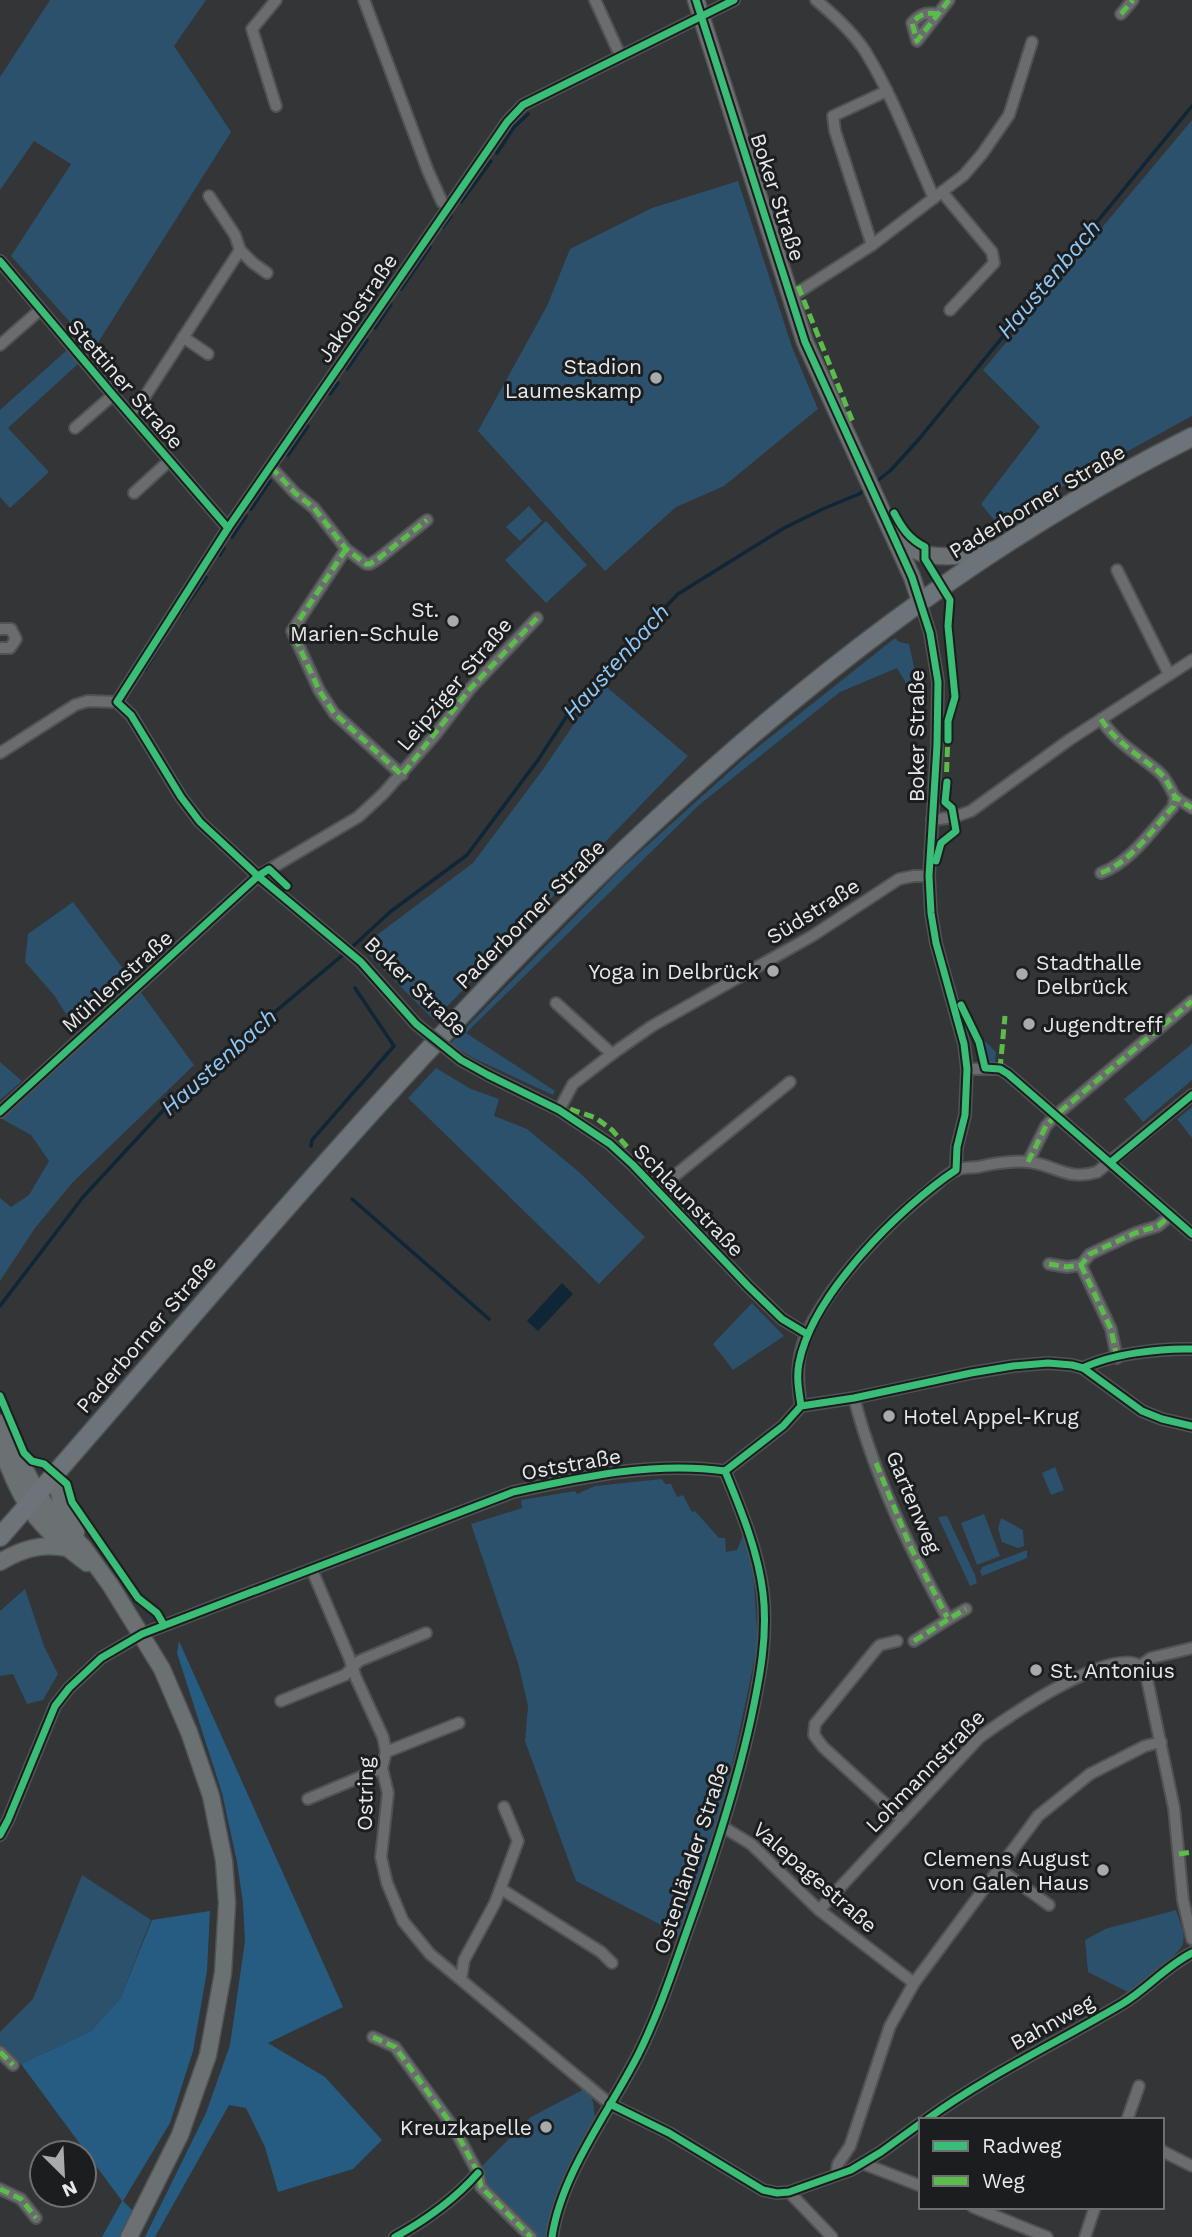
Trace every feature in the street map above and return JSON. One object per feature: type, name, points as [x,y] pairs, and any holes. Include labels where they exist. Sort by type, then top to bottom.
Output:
[{"type":"main road","name":"Boker Straße","points":[[698,8],[805,342],[897,543],[920,601]]},
{"type":"main road","name":"Paderborner Straße","points":[[0,1537],[367,1117],[534,940],[633,843],[750,736],[920,601],[1094,490],[1192,437]]},
{"type":"main road","points":[[897,543],[925,554],[942,556],[959,556],[998,549]]},
{"type":"main road","points":[[0,1423],[33,1500]]},
{"type":"main road","points":[[0,1444],[13,1481],[54,1517],[75,1548],[103,1574],[162,1669],[189,1732],[211,1796],[224,1861],[227,1903],[223,1973],[208,2055],[180,2135],[129,2237]]},
{"type":"main road","points":[[55,1475],[75,1548]]},
{"type":"main road","points":[[0,1562],[24,1549],[40,1546],[75,1548]]},
{"type":"street","points":[[276,0],[252,29],[276,106]]},
{"type":"street","points":[[364,0],[428,171],[442,202],[448,206]]},
{"type":"street","points":[[595,0],[620,55]]},
{"type":"street","name":"Jakobstraße","points":[[117,702],[228,528],[507,122],[523,105],[620,55],[698,8],[734,0]]},
{"type":"street","points":[[816,0],[843,23],[864,49],[938,195],[992,252],[993,263],[950,310]]},
{"type":"street","points":[[937,14],[949,0]]},
{"type":"street","points":[[1121,14],[1133,0]]},
{"type":"street","points":[[791,297],[872,245],[964,175],[1009,116],[1032,42]]},
{"type":"street","points":[[872,245],[835,131],[833,116],[887,91]]},
{"type":"street","points":[[209,196],[235,235],[240,250],[253,264],[267,273]]},
{"type":"street","points":[[130,414],[140,404],[240,250]]},
{"type":"street","name":"Stettiner Straße","points":[[0,261],[228,528]]},
{"type":"street","points":[[0,345],[40,310]]},
{"type":"street","points":[[183,337],[208,354]]},
{"type":"street","name":"Stettiner Straße","points":[[75,428],[113,395]]},
{"type":"street","name":"Stettiner Straße","points":[[134,493],[169,461]]},
{"type":"street","points":[[271,467],[295,493],[314,508],[346,550],[366,564],[370,564],[427,520]]},
{"type":"street","name":"Leipziger Straße","points":[[346,550],[292,631],[319,690],[334,713],[402,775]]},
{"type":"street","points":[[1117,570],[1170,674]]},
{"type":"street","name":"Boker Straße","points":[[920,601],[930,633],[938,682],[929,876],[935,939],[964,1044],[967,1069],[965,1115],[957,1147],[956,1170]]},
{"type":"street","name":"Leipziger Straße","points":[[258,876],[358,817],[402,775],[470,689],[537,618]]},
{"type":"street","points":[[0,629],[11,629],[16,639],[10,648],[0,648]]},
{"type":"street","points":[[932,820],[971,811],[1101,719],[1192,660]]},
{"type":"street","points":[[0,752],[75,705],[100,700],[117,702]]},
{"type":"street","name":"Schlaunstraße","points":[[117,702],[131,715],[181,797],[200,822],[258,876],[356,957],[416,1024],[461,1060],[559,1110],[610,1144],[782,1319],[807,1334]]},
{"type":"street","points":[[1101,719],[1108,731],[1160,773],[1170,785],[1175,797],[1173,807],[1126,859],[1101,873]]},
{"type":"street","points":[[1175,797],[1192,808]]},
{"type":"street","name":"Mühlenstraße","points":[[0,1112],[258,876]]},
{"type":"street","name":"Südstraße","points":[[559,1110],[573,1084],[652,1026],[812,936],[900,879],[929,876]]},
{"type":"street","points":[[1028,1162],[1046,1126],[1056,1115],[1192,1001]]},
{"type":"street","points":[[556,1003],[612,1054]]},
{"type":"street","points":[[967,1069],[1000,1069],[1192,1234]]},
{"type":"street","points":[[657,1190],[790,1082]]},
{"type":"street","points":[[801,1406],[798,1365],[807,1334],[845,1277],[889,1226],[918,1199],[956,1170],[997,1162],[1028,1162],[1068,1175],[1084,1176],[1097,1172],[1192,1095]]},
{"type":"street","points":[[1049,1264],[1081,1265],[1090,1254],[1135,1233],[1158,1226],[1171,1215]]},
{"type":"street","points":[[1081,1265],[1111,1329],[1117,1358]]},
{"type":"street","points":[[1083,1368],[1095,1362],[1165,1348],[1191,1349]]},
{"type":"street","points":[[725,1471],[783,1426],[801,1406],[1013,1366],[1072,1364],[1097,1376],[1142,1411],[1192,1426]]},
{"type":"street","name":"Gartenweg","points":[[854,1398],[863,1431],[910,1546],[947,1617]]},
{"type":"street","name":"Oststraße","points":[[0,1835],[55,1706],[69,1688],[101,1657],[142,1634],[513,1492],[613,1473],[700,1468],[725,1471]]},
{"type":"street","name":"Ostenländer Straße","points":[[552,2237],[564,2195],[581,2157],[647,2036],[671,1974],[723,1827],[759,1682],[764,1623],[758,1562],[725,1471]]},
{"type":"street","name":"Ostring","points":[[312,1570],[383,1737],[386,1752],[382,1768],[388,1793],[381,1857],[387,1883],[403,1920],[430,1954],[610,2104],[669,2133],[763,2190],[789,2192]]},
{"type":"street","points":[[914,1641],[944,1623],[947,1617],[966,1609]]},
{"type":"street","points":[[281,1701],[345,1675],[359,1661],[426,1633]]},
{"type":"street","points":[[897,1641],[877,1648],[815,1724],[814,1735],[850,1773],[903,1820]]},
{"type":"street","name":"Lohmannstraße","points":[[819,1910],[979,1738],[1002,1720],[1052,1690],[1096,1670],[1127,1661],[1136,1662],[1140,1666],[1150,1658],[1192,1648]]},
{"type":"street","points":[[1140,1666],[1145,1674],[1174,1808],[1184,1910],[1192,1939]]},
{"type":"street","points":[[386,1752],[459,1723]]},
{"type":"street","points":[[836,2175],[838,2164],[850,2146],[890,2026],[914,1983],[1038,1816],[1090,1774],[1145,1746],[1161,1742]]},
{"type":"street","points":[[308,1799],[382,1768]]},
{"type":"street","points":[[461,1979],[464,1960],[501,1889],[518,1841],[504,1807]]},
{"type":"street","name":"Valepagestraße","points":[[723,1827],[751,1844],[819,1910],[914,1983]]},
{"type":"street","points":[[1180,1854],[1192,1852]]},
{"type":"street","points":[[999,1869],[1049,1905]]},
{"type":"street","points":[[501,1889],[601,1952],[612,1963]]},
{"type":"street","name":"Bahnweg","points":[[929,2118],[1003,2069],[1124,2002],[1161,1972],[1192,1953]]},
{"type":"street","points":[[373,2037],[395,2048],[454,2128],[478,2173],[481,2187],[531,2237]]},
{"type":"street","points":[[0,2052],[13,2065]]},
{"type":"street","points":[[1128,2118],[1139,2086]]},
{"type":"street","points":[[832,2237],[789,2192],[864,2164],[919,2124]]},
{"type":"street","points":[[1164,2152],[1192,2166]]},
{"type":"street","points":[[864,2164],[919,2185]]},
{"type":"street","points":[[395,2237],[426,2220],[468,2185],[478,2173]]},
{"type":"street","points":[[0,2189],[21,2199],[36,2218]]},
{"type":"street","points":[[978,2209],[1047,2237]]},
{"type":"street","points":[[1085,2237],[1095,2209]]},
{"type":"shaded area","points":[[50,0],[206,0],[174,46],[231,132],[94,349],[11,256],[71,164],[34,141],[0,190],[0,77]]},
{"type":"shaded area","points":[[1192,120],[1192,416],[1042,498],[999,526],[981,504],[1040,427],[983,370]]},
{"type":"shaded area","name":"Stadion Laumeskamp","points":[[738,181],[792,347],[818,409],[724,486],[676,507],[605,571],[478,431],[547,306],[570,249],[652,208]]},
{"type":"shaded area","points":[[67,350],[79,363],[8,428],[49,472],[10,508],[0,497],[0,410]]},
{"type":"shaded area","points":[[529,506],[542,521],[520,541],[506,527]]},
{"type":"shaded area","points":[[546,521],[587,565],[546,603],[505,560]]},
{"type":"shaded area","points":[[895,638],[899,642],[909,644],[922,703],[919,705],[897,668],[840,692],[699,805],[466,1033],[555,1091],[553,1095],[473,1058],[450,1044],[621,869],[748,755]]},
{"type":"shaded area","points":[[602,683],[688,756],[434,1020],[361,947],[473,863],[544,768]]},
{"type":"shaded area","points":[[73,902],[124,970],[69,1019],[54,995],[25,962],[28,934]]},
{"type":"shaded area","points":[[140,991],[194,1065],[73,1182],[35,1228],[0,1281],[0,1198],[11,1207],[29,1195],[49,1161],[31,1135],[2,1119]]},
{"type":"shaded area","points":[[983,1039],[996,1052],[995,1063],[984,1063],[980,1042]]},
{"type":"shaded area","points":[[1192,1044],[1192,1080],[1143,1122],[1124,1099]]},
{"type":"shaded area","points":[[0,1062],[22,1081],[0,1100]]},
{"type":"shaded area","points":[[436,1068],[471,1089],[499,1099],[494,1116],[527,1129],[579,1172],[645,1237],[599,1284],[408,1098]]},
{"type":"shaded area","points":[[1192,1107],[1192,1138],[1177,1119]]},
{"type":"shaded area","points":[[562,1283],[573,1294],[538,1331],[527,1321]]},
{"type":"shaded area","points":[[752,1303],[784,1336],[733,1370],[713,1344]]},
{"type":"shaded area","points":[[1055,1467],[1064,1490],[1051,1495],[1042,1473]]},
{"type":"shaded area","points":[[662,1479],[665,1484],[671,1484],[677,1497],[683,1495],[692,1512],[695,1511],[719,1538],[725,1538],[726,1552],[737,1550],[743,1535],[753,1568],[758,1644],[721,1817],[678,1937],[663,1926],[576,1881],[525,1741],[528,1706],[518,1663],[471,1524],[522,1508],[521,1500],[575,1491],[577,1494],[595,1486]]},
{"type":"shaded area","points":[[984,1514],[1000,1556],[977,1565],[961,1523]]},
{"type":"shaded area","points":[[947,1516],[975,1575],[977,1583],[970,1586],[938,1517]]},
{"type":"shaded area","points":[[1001,1518],[1023,1530],[1024,1546],[1018,1548],[1002,1542],[998,1529]]},
{"type":"shaded area","points":[[1027,1550],[1027,1558],[982,1576],[982,1567]]},
{"type":"shaded area","points":[[25,1589],[44,1646],[58,1674],[43,1700],[27,1704],[13,1674],[0,1676],[0,1611]]},
{"type":"shaded area","points":[[179,1641],[343,2007],[268,2043],[325,2077],[382,2140],[353,2169],[278,2192],[265,2147],[246,2108],[229,2105],[155,2237],[145,2237],[206,2113],[230,2045],[245,1941],[237,1862],[222,1793],[177,1653]]},
{"type":"shaded area","points":[[82,1875],[151,1920],[120,1999],[91,2031],[21,2064],[0,2045],[0,2032],[33,1999]]},
{"type":"shaded area","points":[[1176,1910],[1183,1931],[1183,1944],[1134,1988],[1128,1992],[1088,1972],[1085,1940],[1105,1929]]},
{"type":"shaded area","points":[[210,1911],[207,1971],[193,2051],[170,2123],[123,2201],[133,2211],[120,2237],[102,2237],[122,2201],[98,2168],[98,2139],[76,2139],[21,2064],[91,2031],[120,1999],[152,1920]]},
{"type":"shaded area","points":[[588,2087],[595,2118],[563,2183],[546,2237],[537,2237],[490,2193],[480,2168],[531,2117]]},
{"type":"waterway","name":"Haustenbach","points":[[876,482],[891,470],[919,439],[1192,106]]},
{"type":"waterway","points":[[497,153],[514,127],[528,114]]},
{"type":"waterway","points":[[461,202],[491,161]]},
{"type":"waterway","points":[[443,227],[451,216]]},
{"type":"waterway","points":[[401,289],[430,247]]},
{"type":"waterway","points":[[375,328],[391,304]]},
{"type":"waterway","points":[[347,369],[367,340]]},
{"type":"waterway","points":[[330,394],[338,383]]},
{"type":"waterway","points":[[288,455],[308,426]]},
{"type":"waterway","points":[[251,509],[270,481]]},
{"type":"waterway","name":"Haustenbach","points":[[351,948],[390,912],[467,855],[538,760],[580,696],[678,594],[784,528],[867,488]]},
{"type":"waterway","points":[[232,537],[246,516]]},
{"type":"waterway","points":[[220,555],[224,548]]},
{"type":"waterway","points":[[181,613],[206,577]]},
{"type":"waterway","points":[[145,670],[170,628]]},
{"type":"waterway","name":"Haustenbach","points":[[0,1306],[83,1197],[182,1090],[345,953]]},
{"type":"waterway","points":[[311,1146],[312,1140],[394,1046],[355,988]]},
{"type":"waterway","points":[[352,1199],[489,1319]]},
{"type":"marked path","points":[[938,14],[923,14],[912,23],[917,41],[949,0]]},
{"type":"marked path","points":[[1121,14],[1133,0]]},
{"type":"marked path","points":[[798,286],[854,425]]},
{"type":"marked path","points":[[271,467],[295,493],[314,508],[346,549],[366,564],[378,559],[427,520]]},
{"type":"marked path","points":[[346,549],[292,631],[319,690],[334,713],[402,775],[470,689],[537,618]]},
{"type":"marked path","points":[[1101,719],[1120,742],[1161,774],[1176,797],[1192,808]]},
{"type":"marked path","points":[[946,787],[948,734]]},
{"type":"marked path","points":[[1101,873],[1122,861],[1140,845],[1173,807],[1175,797]]},
{"type":"marked path","points":[[1028,1162],[1046,1126],[1056,1115],[1192,1001]]},
{"type":"marked path","points":[[1000,1069],[1005,1016]]},
{"type":"marked path","points":[[570,1109],[596,1118],[612,1130],[629,1149]]},
{"type":"marked path","points":[[1049,1264],[1067,1267],[1081,1265],[1090,1254],[1135,1233],[1158,1226],[1171,1215]]},
{"type":"marked path","points":[[1081,1265],[1111,1329],[1117,1358]]},
{"type":"marked path","points":[[876,1463],[910,1546],[947,1617]]},
{"type":"marked path","points":[[914,1641],[966,1609]]},
{"type":"marked path","points":[[1179,1854],[1192,1852]]},
{"type":"marked path","points":[[373,2037],[395,2047],[454,2128],[478,2173],[481,2187],[531,2237]]},
{"type":"marked path","points":[[0,2052],[13,2065]]},
{"type":"marked path","points":[[0,2189],[21,2199],[36,2218]]},
{"type":"cycle path","points":[[696,0],[805,342],[912,577],[930,633],[938,682],[929,876],[931,913],[936,943],[964,1044],[967,1069],[965,1115],[957,1147],[956,1170],[909,1207],[861,1255],[839,1282],[807,1337],[799,1363],[801,1406]]},
{"type":"cycle path","points":[[734,0],[523,105],[507,122],[228,528],[117,702],[131,715],[181,797],[200,822],[258,876],[361,962],[416,1024],[461,1060],[559,1110],[610,1144],[782,1319],[807,1334]]},
{"type":"cycle path","points":[[0,261],[228,528]]},
{"type":"cycle path","points":[[894,513],[906,533],[925,547],[925,559],[950,600],[948,626],[955,697],[948,721],[948,740]]},
{"type":"cycle path","points":[[936,861],[941,843],[956,831],[952,808],[945,802],[947,782]]},
{"type":"cycle path","points":[[0,1112],[258,876],[269,869],[287,886]]},
{"type":"cycle path","points":[[961,1005],[979,1042],[985,1068],[1000,1069],[1008,1074],[1192,1234]]},
{"type":"cycle path","points":[[1111,1162],[1192,1095]]},
{"type":"cycle path","points":[[1083,1368],[1107,1359],[1136,1353],[1192,1349]]},
{"type":"cycle path","points":[[0,1835],[55,1706],[69,1688],[101,1658],[142,1634],[513,1492],[592,1476],[645,1469],[699,1468],[725,1471],[783,1426],[801,1406],[1013,1366],[1048,1363],[1083,1368],[1142,1411],[1192,1426]]},
{"type":"cycle path","points":[[0,1396],[24,1453],[32,1461],[44,1464],[67,1484],[72,1502],[138,1598],[157,1613],[164,1625]]},
{"type":"cycle path","points":[[552,2237],[565,2190],[587,2144],[638,2055],[659,2006],[716,1847],[751,1719],[764,1640],[763,1593],[753,1546],[725,1471]]},
{"type":"cycle path","points":[[929,2118],[998,2074],[1122,2004],[1192,1953]]},
{"type":"cycle path","points":[[610,2104],[669,2133],[763,2190],[777,2193],[789,2192],[851,2170],[919,2124]]},
{"type":"cycle path","points":[[395,2237],[440,2208],[478,2173]]},
{"type":"place","name":"Stadion Laumeskamp","points":[[656,378]]},
{"type":"place","name":"St. Marien-Schule","points":[[453,621]]},
{"type":"place","name":"Yoga in Delbrück","points":[[773,971]]},
{"type":"place","name":"Stadthalle Delbrück","points":[[1022,974]]},
{"type":"place","name":"Jugendtreff","points":[[1029,1024]]},
{"type":"place","name":"Hotel Appel-Krug","points":[[889,1416]]},
{"type":"place","name":"St. Antonius","points":[[1036,1670]]},
{"type":"place","name":"Clemens August von Galen Haus","points":[[1103,1870]]},
{"type":"place","name":"Kreuzkapelle","points":[[546,2127]]}]
